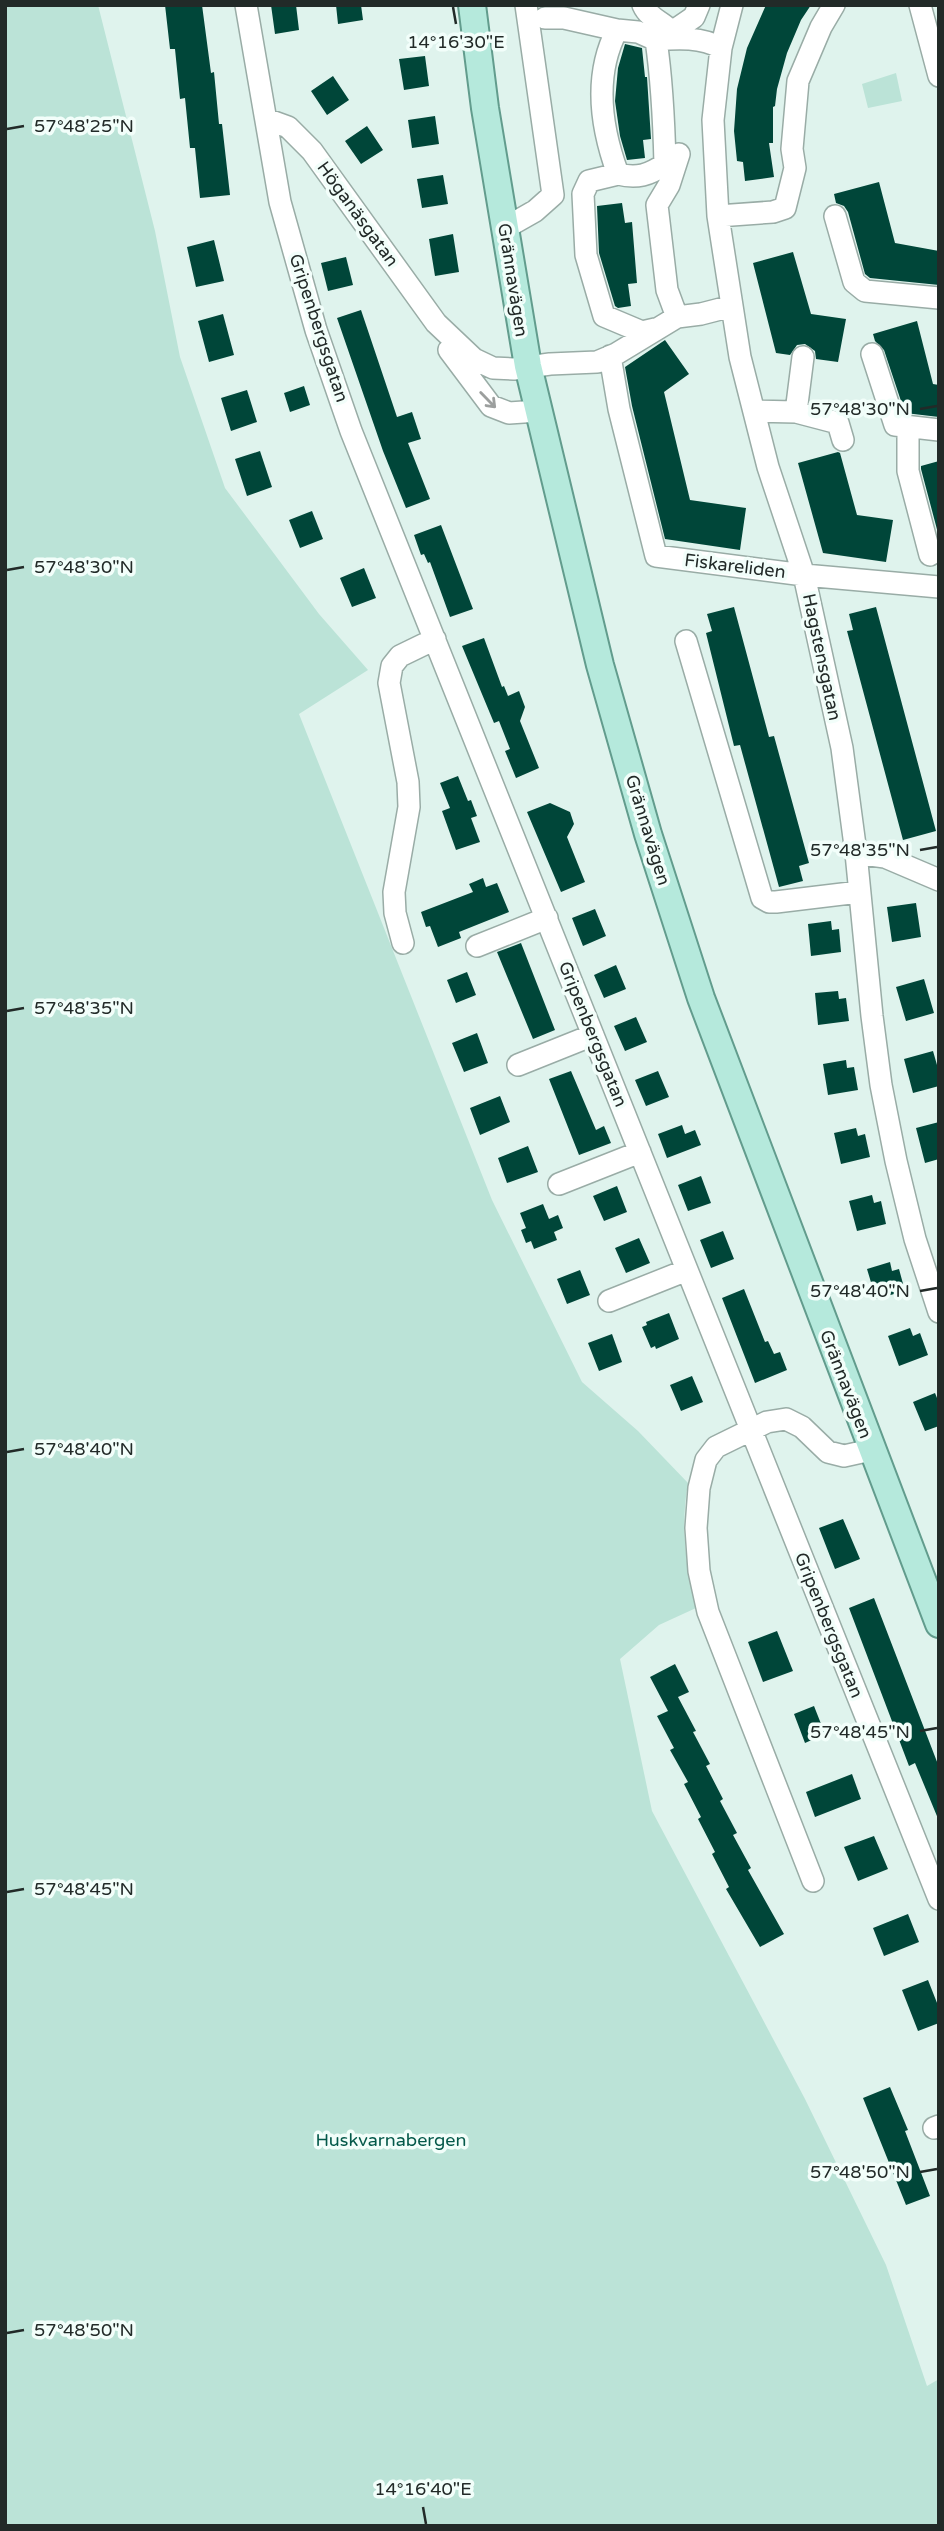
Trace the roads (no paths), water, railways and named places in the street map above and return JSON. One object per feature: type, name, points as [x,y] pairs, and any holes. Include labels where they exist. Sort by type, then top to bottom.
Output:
[{"type":"main road","name":"Grännavägen","points":[[472,5],[485,108],[528,366],[600,665],[648,834],[701,998],[939,1623]]},
{"type":"street","name":"Gripenbergsgatan","points":[[246,5],[280,202],[317,330],[351,430],[939,1899]]},
{"type":"street","points":[[505,228],[536,211],[553,195],[526,5]]},
{"type":"street","points":[[643,5],[651,19],[667,26],[661,112],[672,159],[669,185],[657,205],[667,290],[677,317],[732,306]]},
{"type":"street","points":[[667,37],[694,17],[699,5]]},
{"type":"street","name":"Hagstensgatan","points":[[732,5],[721,48],[713,120],[718,216],[740,357],[768,467],[804,575],[842,748],[856,853],[872,1016],[888,1123],[915,1240],[939,1311]]},
{"type":"street","points":[[718,216],[772,212],[785,208],[795,168],[792,149],[798,81],[834,5]]},
{"type":"street","points":[[920,5],[939,76]]},
{"type":"street","points":[[545,18],[564,18],[617,30],[710,42],[721,48]]},
{"type":"street","points":[[617,30],[608,47],[601,99],[603,126],[618,174]]},
{"type":"street","name":"Höganäsgatan","points":[[266,119],[288,127],[312,151],[436,323],[474,359],[493,368],[514,369],[597,362],[677,317]]},
{"type":"street","points":[[657,329],[642,332],[604,316],[586,255],[583,194],[589,181],[618,174],[632,178],[652,173],[714,137]]},
{"type":"street","points":[[835,216],[854,282],[866,291],[939,298]]},
{"type":"street","name":"Höganäsgatan","points":[[436,323],[448,349],[491,406],[509,413],[538,411]]},
{"type":"street","points":[[872,354],[895,425],[939,430]]},
{"type":"street","name":"Fiskareliden","points":[[610,356],[619,409],[656,556],[804,575],[939,587]]},
{"type":"street","points":[[796,412],[803,357]]},
{"type":"street","points":[[754,411],[796,412],[838,423],[843,440]]},
{"type":"street","points":[[908,428],[908,471],[930,555]]},
{"type":"street","points":[[403,943],[394,913],[394,892],[409,807],[408,782],[388,683],[392,666],[400,656],[435,639]]},
{"type":"street","points":[[686,641],[762,898],[776,902],[859,892]]},
{"type":"street","points":[[856,853],[886,856],[939,880]]},
{"type":"street","points":[[477,946],[547,918]]},
{"type":"street","points":[[518,1065],[593,1035]]},
{"type":"street","points":[[559,1184],[640,1152]]},
{"type":"street","points":[[609,1301],[687,1270]]},
{"type":"street","points":[[813,1881],[708,1612],[699,1571],[696,1528],[699,1488],[706,1460],[716,1447],[767,1422],[786,1419],[802,1427],[828,1452],[844,1456],[871,1450]]},
{"type":"park label","name":"Huskvarnabergen","points":[[391,2140]]}]
